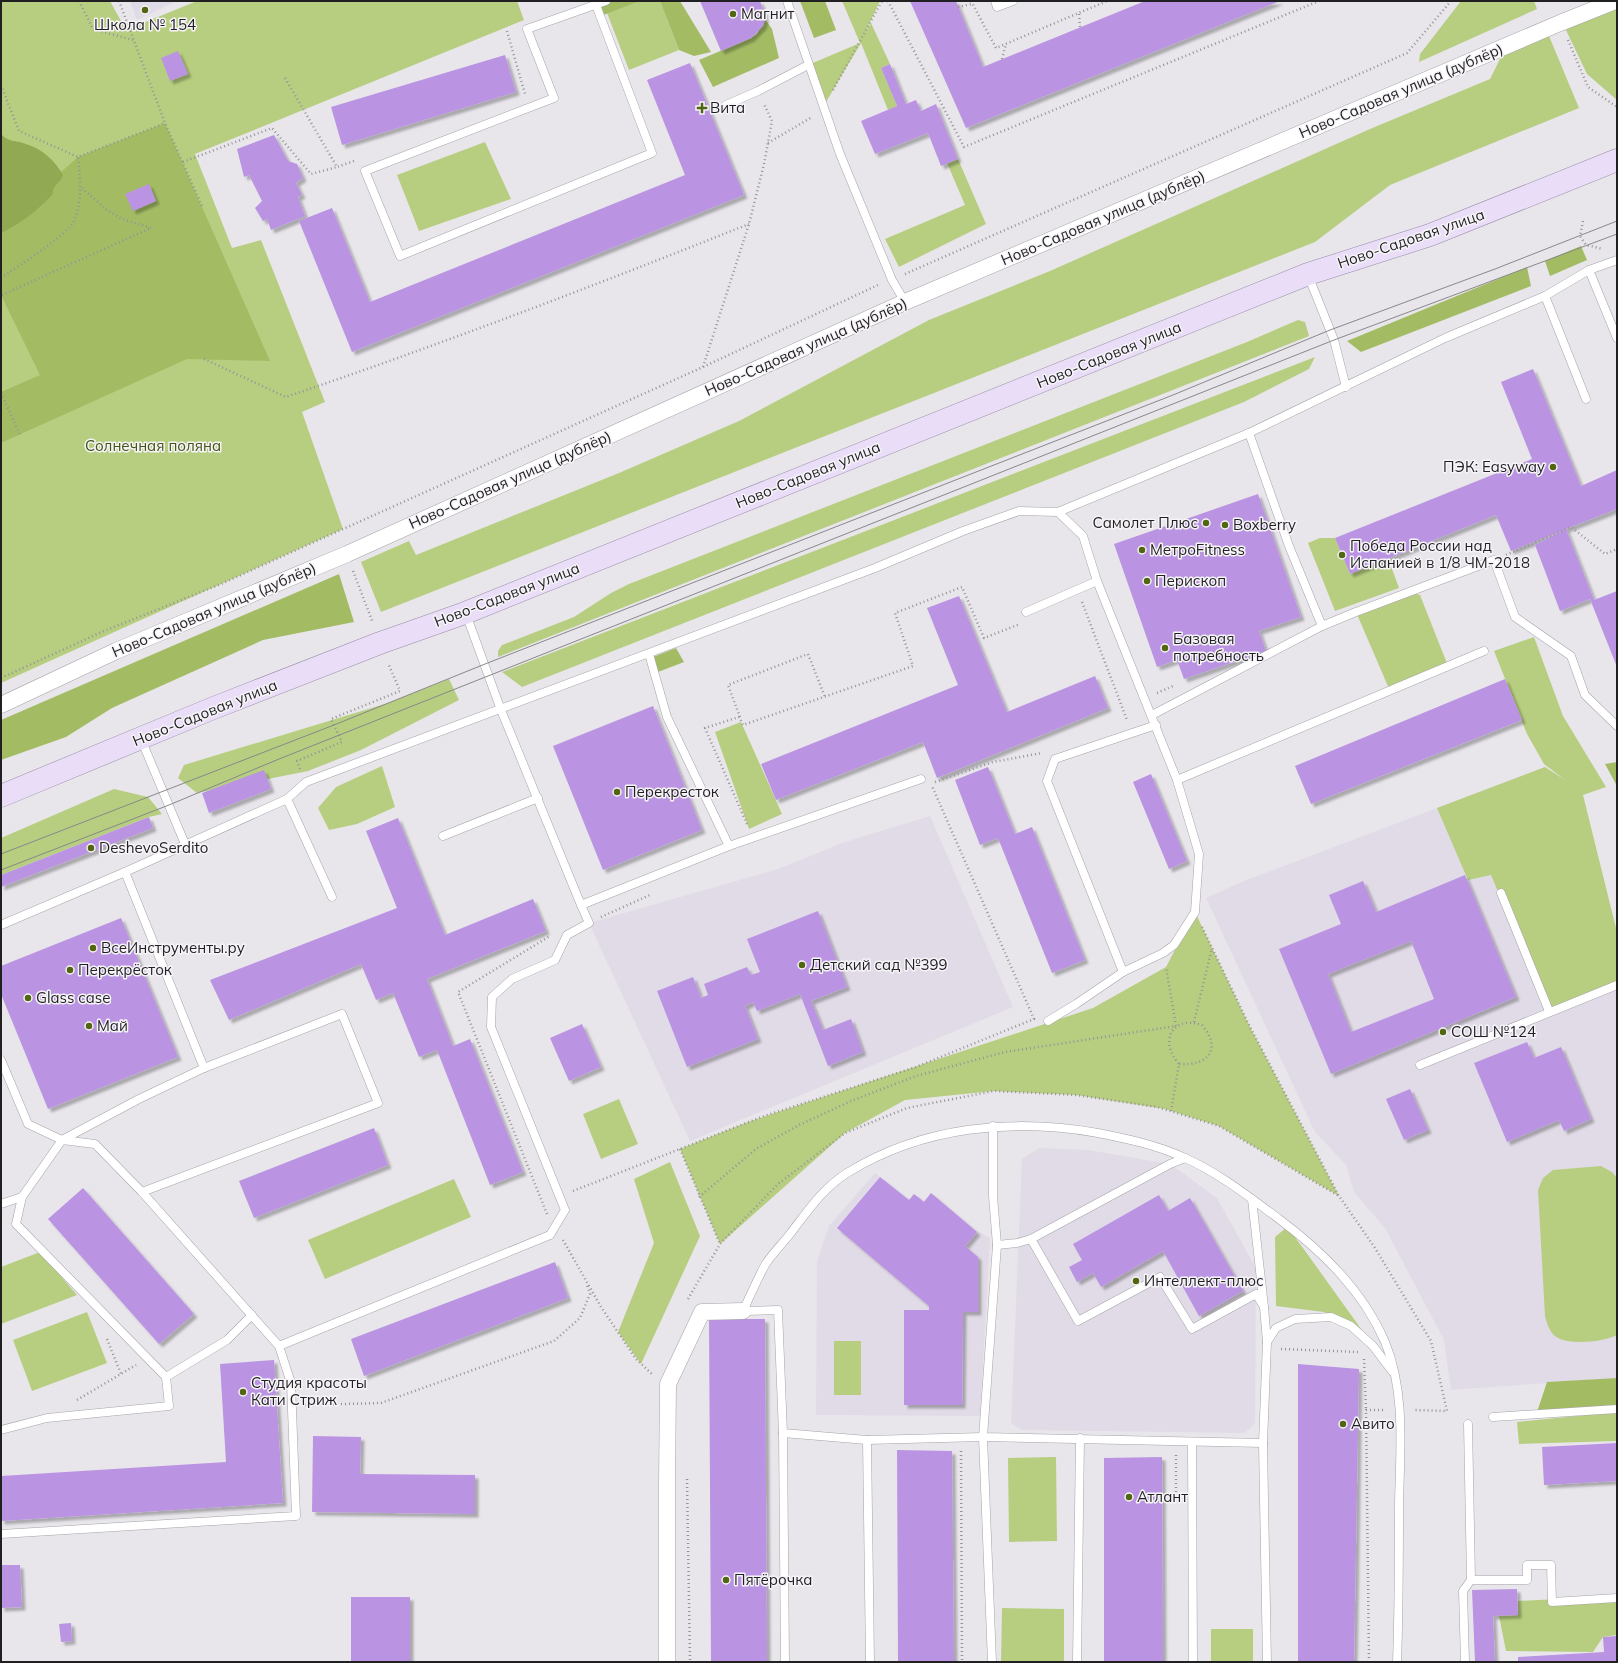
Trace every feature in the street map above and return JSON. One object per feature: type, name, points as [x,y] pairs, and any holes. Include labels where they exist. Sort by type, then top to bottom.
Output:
[{"type":"main road","name":"Ново-Садовая улица","points":[[1,796],[141,740],[211,709],[380,643],[465,613],[1308,274],[1430,236],[1617,160]]},
{"type":"street","name":"Ново-Садовая улица (дублёр)","points":[[1,704],[116,651],[347,554],[905,302],[1560,22],[1615,1]]},
{"type":"street","points":[[667,1662],[668,1384],[702,1312],[743,1311]]},
{"type":"lane","points":[[596,5],[652,153],[400,256],[365,171],[554,98],[527,29],[606,1]]},
{"type":"lane","points":[[787,1],[823,107],[892,280],[905,302]]},
{"type":"lane","points":[[995,1],[998,7],[1013,1]]},
{"type":"lane","points":[[726,104],[758,91],[808,65]]},
{"type":"lane","points":[[1,925],[125,872],[286,799],[306,782],[501,710],[875,568],[963,531],[1019,511],[1058,512],[1249,433],[1445,338],[1545,296],[1589,270],[1614,261]]},
{"type":"lane","points":[[1589,270],[1617,338]]},
{"type":"lane","points":[[1308,274],[1334,340],[1346,387]]},
{"type":"lane","points":[[1545,296],[1586,399]]},
{"type":"lane","points":[[1249,433],[1289,546],[1322,626]]},
{"type":"lane","points":[[1048,1021],[1123,972],[1163,954],[1174,945],[1195,912],[1199,854],[1177,780],[1097,581],[1083,536],[1058,512]]},
{"type":"lane","points":[[1152,715],[1322,626],[1494,560],[1515,617],[1571,656],[1585,695],[1617,726]]},
{"type":"lane","points":[[1026,612],[1097,581]]},
{"type":"lane","points":[[279,1346],[550,1235],[565,1210],[491,1027],[492,997],[512,979],[555,960],[567,935],[589,922],[501,710],[465,613]]},
{"type":"lane","points":[[1177,780],[1484,651]]},
{"type":"lane","points":[[649,654],[667,717],[729,846]]},
{"type":"lane","points":[[1123,972],[1047,781],[1055,760],[1156,725]]},
{"type":"lane","points":[[141,740],[185,844]]},
{"type":"lane","points":[[581,905],[729,846],[921,779]]},
{"type":"lane","points":[[443,836],[538,798]]},
{"type":"lane","points":[[286,799],[332,897]]},
{"type":"lane","points":[[125,872],[204,1068]]},
{"type":"lane","points":[[1501,893],[1550,1011]]},
{"type":"lane","points":[[1420,1065],[1617,985]]},
{"type":"lane","points":[[1,1430],[47,1418],[169,1406],[166,1377],[16,1224],[22,1196],[62,1140],[139,1099],[204,1068],[342,1014],[378,1103],[142,1192]]},
{"type":"lane","points":[[1,1060],[28,1124],[62,1140],[95,1144],[142,1192],[279,1346],[290,1382],[296,1516],[1,1534]]},
{"type":"lane","points":[[785,1662],[783,1433],[778,1310],[743,1311],[765,1265],[820,1194],[845,1174],[871,1160],[926,1138],[955,1131],[993,1126],[1026,1125],[1074,1129],[1135,1140],[1185,1158],[1224,1180],[1296,1232],[1336,1268],[1371,1314],[1386,1343],[1395,1375],[1400,1418],[1398,1662]]},
{"type":"lane","points":[[992,1662],[983,1437],[997,1245],[993,1196],[993,1126]]},
{"type":"lane","points":[[997,1245],[1017,1244],[1031,1239],[1170,1164],[1185,1158]]},
{"type":"lane","points":[[1,1204],[22,1196]]},
{"type":"lane","points":[[1252,1199],[1267,1342],[1263,1443],[1266,1662]]},
{"type":"lane","points":[[1031,1239],[1078,1321],[1160,1277],[1192,1329],[1256,1294],[1264,1307]]},
{"type":"lane","points":[[166,1377],[227,1340],[252,1315]]},
{"type":"lane","points":[[1267,1342],[1276,1328],[1295,1319],[1332,1317],[1351,1326],[1373,1346],[1395,1375]]},
{"type":"lane","points":[[1493,1417],[1617,1409]]},
{"type":"lane","points":[[1465,1662],[1463,1591],[1471,1580],[1468,1424]]},
{"type":"lane","points":[[783,1433],[867,1440],[983,1437],[1080,1438],[1192,1443],[1263,1443]]},
{"type":"lane","points":[[1077,1662],[1080,1438]]},
{"type":"lane","points":[[867,1440],[870,1662]]},
{"type":"lane","points":[[1192,1443],[1193,1662]]},
{"type":"lane","points":[[1471,1580],[1527,1580],[1527,1565],[1551,1565],[1552,1602],[1617,1598]]},
{"type":"path","points":[[79,1],[93,29],[133,40]]},
{"type":"path","points":[[119,1],[165,123],[202,206]]},
{"type":"path","points":[[768,143],[808,121],[823,107],[860,43],[882,1]]},
{"type":"path","points":[[888,1],[964,147],[1319,1]]},
{"type":"path","points":[[958,7],[971,2],[996,48],[1107,1]]},
{"type":"path","points":[[1,678],[104,631],[221,584],[703,367],[871,288],[1407,53],[1451,1]]},
{"type":"path","points":[[1079,14],[1080,27]]},
{"type":"path","points":[[1560,22],[1588,86],[1617,107]]},
{"type":"path","points":[[507,31],[526,97]]},
{"type":"path","points":[[1002,59],[1006,44]]},
{"type":"path","points":[[285,78],[338,167]]},
{"type":"path","points":[[1,85],[19,132],[78,157],[165,123]]},
{"type":"path","points":[[703,367],[750,224],[768,143],[772,120],[758,91]]},
{"type":"path","points":[[182,162],[272,128],[311,174],[338,167],[359,159]]},
{"type":"path","points":[[1,278],[55,240],[74,222],[82,188],[78,157]]},
{"type":"path","points":[[2,295],[151,228],[122,219],[107,210],[82,188]]},
{"type":"path","points":[[1583,221],[1580,236],[1586,245],[1604,249],[1614,261]]},
{"type":"path","points":[[204,359],[286,398],[399,358],[750,224]]},
{"type":"path","points":[[1,393],[20,435]]},
{"type":"path","points":[[1494,560],[1571,527],[1605,554],[1617,549]]},
{"type":"path","points":[[743,725],[913,666],[895,613],[962,587],[984,638],[1026,621]]},
{"type":"path","points":[[1081,599],[1128,722]]},
{"type":"path","points":[[743,725],[728,685],[808,654],[825,697]]},
{"type":"path","points":[[1126,726],[1145,698],[1174,685]]},
{"type":"path","points":[[743,725],[739,717],[706,728],[753,838]]},
{"type":"path","points":[[560,1196],[764,1116],[916,1067],[1034,1019],[931,783],[993,762],[1030,756],[1044,752]]},
{"type":"path","points":[[589,922],[655,893]]},
{"type":"path","points":[[552,935],[458,992],[545,1211],[586,1281],[636,1359],[651,1373],[668,1384]]},
{"type":"path","points":[[1194,1022],[1212,947]]},
{"type":"path","points":[[700,1197],[756,1149],[799,1125],[851,1101],[916,1076],[1005,1052],[1176,1026],[1194,1022],[1202,1025],[1212,1042],[1211,1052],[1204,1060],[1192,1065],[1180,1064],[1174,1058],[1168,1042],[1176,1026],[1163,954]]},
{"type":"path","points":[[1171,1111],[1180,1064]]},
{"type":"path","points":[[686,1302],[720,1244],[778,1184],[845,1132],[907,1108],[994,1091],[1076,1095],[1157,1107],[1171,1111],[1218,1126],[1339,1196]]},
{"type":"path","points":[[680,1149],[720,1244]]},
{"type":"path","points":[[291,1406],[381,1403],[554,1341],[580,1318],[590,1294],[586,1281]]},
{"type":"path","points":[[1276,1349],[1364,1352],[1366,1410]]},
{"type":"path","points":[[47,1418],[148,1358]]},
{"type":"path","points":[[651,1373],[654,1367]]},
{"type":"path","points":[[961,1447],[962,1662]]},
{"type":"path","points":[[687,1473],[690,1662]]},
{"type":"shaded area","name":"Школа № 154","points":[[130,1],[177,1],[137,20]]},
{"type":"shaded area","points":[[606,1],[640,1],[601,16],[596,5]]},
{"type":"shaded area","points":[[660,1],[680,1],[711,52],[694,56],[679,50]]},
{"type":"shaded area","points":[[800,1],[825,1],[836,30],[814,38]]},
{"type":"shaded area","points":[[765,19],[772,29],[779,58],[713,87],[699,60],[751,38],[757,34]]},
{"type":"shaded area","points":[[165,123],[270,361],[187,359],[1,443],[1,392],[40,375],[1,295],[1,225],[78,157]]},
{"type":"shaded area","points":[[1,134],[9,140],[30,145],[41,151],[51,159],[63,175],[53,189],[52,195],[40,207],[28,217],[1,233]]},
{"type":"shaded area","points":[[1581,246],[1587,260],[1550,276],[1545,261]]},
{"type":"shaded area","points":[[1527,267],[1531,286],[1361,352],[1347,341]]},
{"type":"shaded area","points":[[339,574],[354,622],[263,640],[112,708],[66,737],[1,760],[1,720]]},
{"type":"shaded area","points":[[676,648],[684,662],[658,672],[653,657]]},
{"type":"shaded area","points":[[1617,762],[1617,786],[1605,764]]},
{"type":"shaded area","name":"СОШ №124","points":[[1545,767],[1617,933],[1617,1378],[1451,1390],[1444,1340],[1385,1228],[1354,1192],[1346,1165],[1315,1132],[1206,898],[1244,881]]},
{"type":"shaded area","name":"Детский сад №399","points":[[930,816],[1013,1007],[690,1141],[589,923],[778,869],[842,843]]},
{"type":"shaded area","name":"Интеллект-плюс","points":[[1039,1148],[1088,1150],[1170,1164],[1217,1198],[1256,1268],[1255,1423],[1245,1433],[1022,1430],[1011,1423],[1022,1159]]},
{"type":"shaded area","points":[[875,1173],[908,1200],[914,1194],[924,1201],[931,1193],[977,1231],[990,1238],[980,1416],[816,1415],[817,1261],[829,1226]]},
{"type":"shaded area","points":[[1617,1378],[1617,1409],[1536,1415],[1547,1382]]},
{"type":"green space","name":"Солнечная поляна","points":[[1,1],[110,1],[126,30],[197,1],[517,1],[524,20],[195,154],[232,248],[261,240],[325,402],[302,412],[343,529],[1,683]]},
{"type":"green space","points":[[640,1],[660,1],[679,50],[629,70],[607,13]]},
{"type":"green space","points":[[842,1],[880,1],[866,31],[871,23],[890,64],[881,68],[897,106],[888,110],[861,43],[823,107],[808,65],[860,43]]},
{"type":"green space","points":[[1461,1],[1534,1],[1537,9],[1419,62],[1420,54]]},
{"type":"green space","points":[[1617,8],[1617,100],[1587,74],[1565,28]]},
{"type":"green space","points":[[1549,36],[1579,108],[1390,185],[1315,242],[381,612],[361,562],[409,541],[416,555],[619,473],[739,421],[929,320],[1050,271],[1370,129],[1490,79],[1502,55]]},
{"type":"green space","points":[[485,142],[511,199],[419,231],[397,175]]},
{"type":"green space","points":[[958,159],[986,224],[899,267],[885,239],[965,205],[947,163]]},
{"type":"green space","points":[[1298,320],[1305,322],[1309,336],[498,657],[498,651],[502,645],[574,617],[611,593],[629,584],[1247,342]]},
{"type":"green space","points":[[1315,357],[1309,369],[1244,402],[522,687],[502,672]]},
{"type":"green space","points":[[1320,538],[1335,538],[1350,574],[1388,558],[1399,588],[1335,611],[1308,543]]},
{"type":"green space","points":[[1409,592],[1420,595],[1448,666],[1390,691],[1356,612]]},
{"type":"green space","points":[[1534,637],[1563,716],[1606,787],[1583,795],[1617,932],[1617,985],[1549,1011],[1491,875],[1468,880],[1437,808],[1545,767],[1565,780],[1544,764],[1527,734],[1494,651]]},
{"type":"green space","points":[[449,679],[459,700],[361,750],[308,771],[197,793],[178,778],[184,765],[388,703]]},
{"type":"green space","points":[[741,722],[782,814],[749,829],[715,732]]},
{"type":"green space","points":[[382,766],[395,807],[357,824],[329,830],[318,808],[336,787]]},
{"type":"green space","points":[[114,789],[148,797],[162,814],[149,817],[1,875],[1,838]]},
{"type":"green space","points":[[1195,912],[1250,1027],[1339,1196],[1219,1126],[1165,1109],[1076,1095],[994,1091],[905,1100],[845,1133],[720,1244],[680,1149],[748,1122],[1093,1008],[1166,967]]},
{"type":"green space","points":[[619,1099],[638,1144],[601,1159],[583,1114]]},
{"type":"green space","points":[[670,1162],[700,1236],[641,1364],[618,1332],[654,1243],[634,1179]]},
{"type":"green space","points":[[1601,1166],[1612,1172],[1617,1178],[1617,1335],[1588,1342],[1564,1340],[1553,1334],[1545,1316],[1538,1190],[1543,1178],[1553,1170]]},
{"type":"green space","points":[[454,1179],[471,1217],[325,1279],[308,1240]]},
{"type":"green space","points":[[1287,1227],[1387,1365],[1358,1332],[1324,1312],[1276,1306],[1275,1237]]},
{"type":"green space","points":[[40,1252],[77,1295],[1,1324],[1,1267]]},
{"type":"green space","points":[[87,1312],[107,1363],[32,1391],[13,1340]]},
{"type":"green space","points":[[834,1341],[861,1341],[861,1395],[834,1395]]},
{"type":"green space","points":[[1617,1412],[1617,1441],[1519,1444],[1517,1422]]},
{"type":"green space","points":[[1056,1457],[1057,1541],[1009,1542],[1008,1458]]},
{"type":"green space","points":[[1617,1596],[1617,1635],[1603,1637],[1593,1652],[1506,1651],[1499,1616],[1518,1615],[1518,1601]]},
{"type":"green space","points":[[1002,1608],[1064,1609],[1064,1662],[1001,1662]]},
{"type":"green space","points":[[1211,1629],[1253,1629],[1253,1662],[1211,1662]]},
{"type":"building","points":[[700,1],[760,1],[765,19],[763,26],[751,38],[721,51]]},
{"type":"building","points":[[910,1],[956,1],[983,67],[1145,1],[1280,1],[966,128]]},
{"type":"building","points":[[178,51],[188,74],[170,81],[161,58]]},
{"type":"building","points":[[505,55],[516,92],[342,145],[331,107]]},
{"type":"building","points":[[690,63],[744,195],[352,352],[299,221],[332,208],[370,302],[685,175],[647,80]]},
{"type":"building","points":[[890,64],[906,104],[916,100],[921,111],[936,104],[958,159],[941,166],[928,133],[875,154],[861,121],[897,106],[881,68]]},
{"type":"building","points":[[274,135],[288,161],[297,164],[303,178],[296,183],[302,195],[298,197],[305,216],[271,230],[267,219],[263,221],[255,208],[262,201],[249,175],[244,177],[237,149]]},
{"type":"building","points":[[149,184],[156,201],[133,211],[125,194]]},
{"type":"building","points":[[1533,369],[1581,486],[1617,470],[1617,509],[1566,529],[1594,600],[1617,591],[1617,667],[1590,599],[1560,611],[1535,545],[1564,530],[1511,551],[1496,515],[1350,574],[1335,538],[1532,459],[1501,382]]},
{"type":"building","points":[[1258,494],[1301,617],[1259,631],[1266,651],[1184,679],[1177,660],[1157,667],[1114,544]]},
{"type":"building","points":[[959,596],[1007,712],[1095,676],[1108,708],[937,778],[923,742],[776,800],[761,764],[958,685],[927,608]]},
{"type":"building","points":[[1505,679],[1522,720],[1311,804],[1295,766]]},
{"type":"building","points":[[653,706],[702,830],[603,870],[553,746]]},
{"type":"building","points":[[988,767],[1015,834],[1032,827],[1085,960],[1052,973],[998,838],[980,845],[955,780]]},
{"type":"building","points":[[264,770],[271,789],[209,813],[202,793]]},
{"type":"building","points":[[1151,774],[1187,861],[1169,869],[1133,782]]},
{"type":"building","points":[[149,817],[153,828],[1,887],[1,875]]},
{"type":"building","points":[[398,818],[445,935],[533,899],[546,931],[427,979],[453,1046],[470,1039],[523,1172],[490,1185],[437,1050],[419,1057],[393,993],[376,1000],[361,964],[229,1020],[210,980],[397,908],[366,831]]},
{"type":"building","points":[[1465,875],[1516,997],[1331,1074],[1279,949],[1341,924],[1329,895],[1363,881],[1376,912]],"holes":[[[1411,941],[1434,999],[1351,1032],[1328,974]]]},
{"type":"building","points":[[818,911],[847,987],[811,1001],[823,1030],[851,1019],[863,1052],[828,1066],[800,994],[757,1011],[753,1002],[745,1006],[758,1039],[687,1067],[657,991],[693,977],[701,998],[708,995],[704,984],[747,967],[751,975],[760,972],[747,939]]},
{"type":"building","name":"Май","points":[[121,918],[178,1057],[48,1109],[1,994],[1,966]]},
{"type":"building","points":[[582,1024],[601,1067],[569,1081],[550,1038]]},
{"type":"building","points":[[1527,1042],[1534,1058],[1561,1047],[1591,1119],[1564,1131],[1559,1120],[1507,1142],[1474,1063]]},
{"type":"building","points":[[1410,1089],[1428,1130],[1404,1140],[1386,1099]]},
{"type":"building","points":[[374,1128],[388,1165],[254,1218],[239,1181]]},
{"type":"building","points":[[880,1177],[909,1200],[914,1194],[924,1202],[931,1193],[977,1232],[965,1246],[978,1257],[978,1312],[963,1312],[962,1405],[904,1405],[904,1310],[929,1310],[929,1306],[837,1228]]},
{"type":"building","points":[[83,1188],[194,1314],[159,1344],[48,1219]]},
{"type":"building","points":[[1159,1195],[1168,1211],[1190,1198],[1243,1291],[1199,1316],[1163,1251],[1101,1287],[1093,1273],[1077,1282],[1069,1267],[1082,1260],[1073,1244]]},
{"type":"building","points":[[555,1262],[568,1298],[364,1376],[351,1339]]},
{"type":"building","points":[[709,1319],[765,1319],[767,1662],[711,1662]]},
{"type":"building","points":[[274,1360],[283,1503],[1,1521],[1,1476],[226,1462],[220,1364]]},
{"type":"building","points":[[1298,1364],[1359,1369],[1354,1662],[1298,1662]]},
{"type":"building","points":[[313,1436],[361,1437],[360,1474],[475,1475],[475,1514],[312,1512]]},
{"type":"building","points":[[1617,1443],[1617,1481],[1544,1485],[1542,1447]]},
{"type":"building","points":[[897,1450],[952,1451],[954,1662],[898,1662]]},
{"type":"building","points":[[1162,1457],[1163,1662],[1104,1662],[1104,1458]]},
{"type":"building","points":[[1,1565],[20,1565],[22,1607],[1,1608]]},
{"type":"building","points":[[1517,1589],[1518,1615],[1493,1616],[1495,1662],[1475,1662],[1472,1590]]},
{"type":"building","points":[[351,1597],[410,1597],[410,1662],[351,1662]]},
{"type":"building","points":[[71,1623],[72,1641],[61,1642],[59,1624]]},
{"type":"building","points":[[1617,1636],[1617,1662],[1518,1662],[1518,1657],[1604,1652],[1603,1637]]},
{"type":"tram line","points":[[1,854],[334,725],[485,664],[1173,395],[1330,330],[1495,269],[1617,221]]},
{"type":"tram line","points":[[1,870],[169,805],[279,759],[1334,340],[1617,234]]},
{"type":"place","name":"Школа № 154","points":[[145,10]]},
{"type":"place","name":"Магнит","points":[[733,14]]},
{"type":"place","name":"Вита","points":[[702,108]]},
{"type":"place","name":"ПЭК: Easyway","points":[[1553,467]]},
{"type":"place","name":"Самолет Плюс","points":[[1206,523]]},
{"type":"place","name":"Boxberry","points":[[1225,525]]},
{"type":"place","name":"МетроFitness","points":[[1142,550]]},
{"type":"place","name":"Победа России над Испанией в 1/8 ЧМ-2018","points":[[1342,555]]},
{"type":"place","name":"Перископ","points":[[1147,581]]},
{"type":"place","name":"Базовая потребность","points":[[1165,648]]},
{"type":"place","name":"Перекресток","points":[[617,792]]},
{"type":"place","name":"DeshevoSerdito","points":[[91,848]]},
{"type":"place","name":"ВсеИнструменты.ру","points":[[93,948]]},
{"type":"place","name":"Детский сад №399","points":[[802,965]]},
{"type":"place","name":"Перекрёсток","points":[[70,970]]},
{"type":"place","name":"Glass case","points":[[28,998]]},
{"type":"place","name":"Май","points":[[89,1026]]},
{"type":"place","name":"СОШ №124","points":[[1443,1032]]},
{"type":"place","name":"Интеллект-плюс","points":[[1136,1281]]},
{"type":"place","name":"Студия красоты Кати Стриж","points":[[243,1392]]},
{"type":"place","name":"Авито","points":[[1343,1424]]},
{"type":"place","name":"Атлант","points":[[1129,1497]]},
{"type":"place","name":"Пятёрочка","points":[[726,1580]]}]
